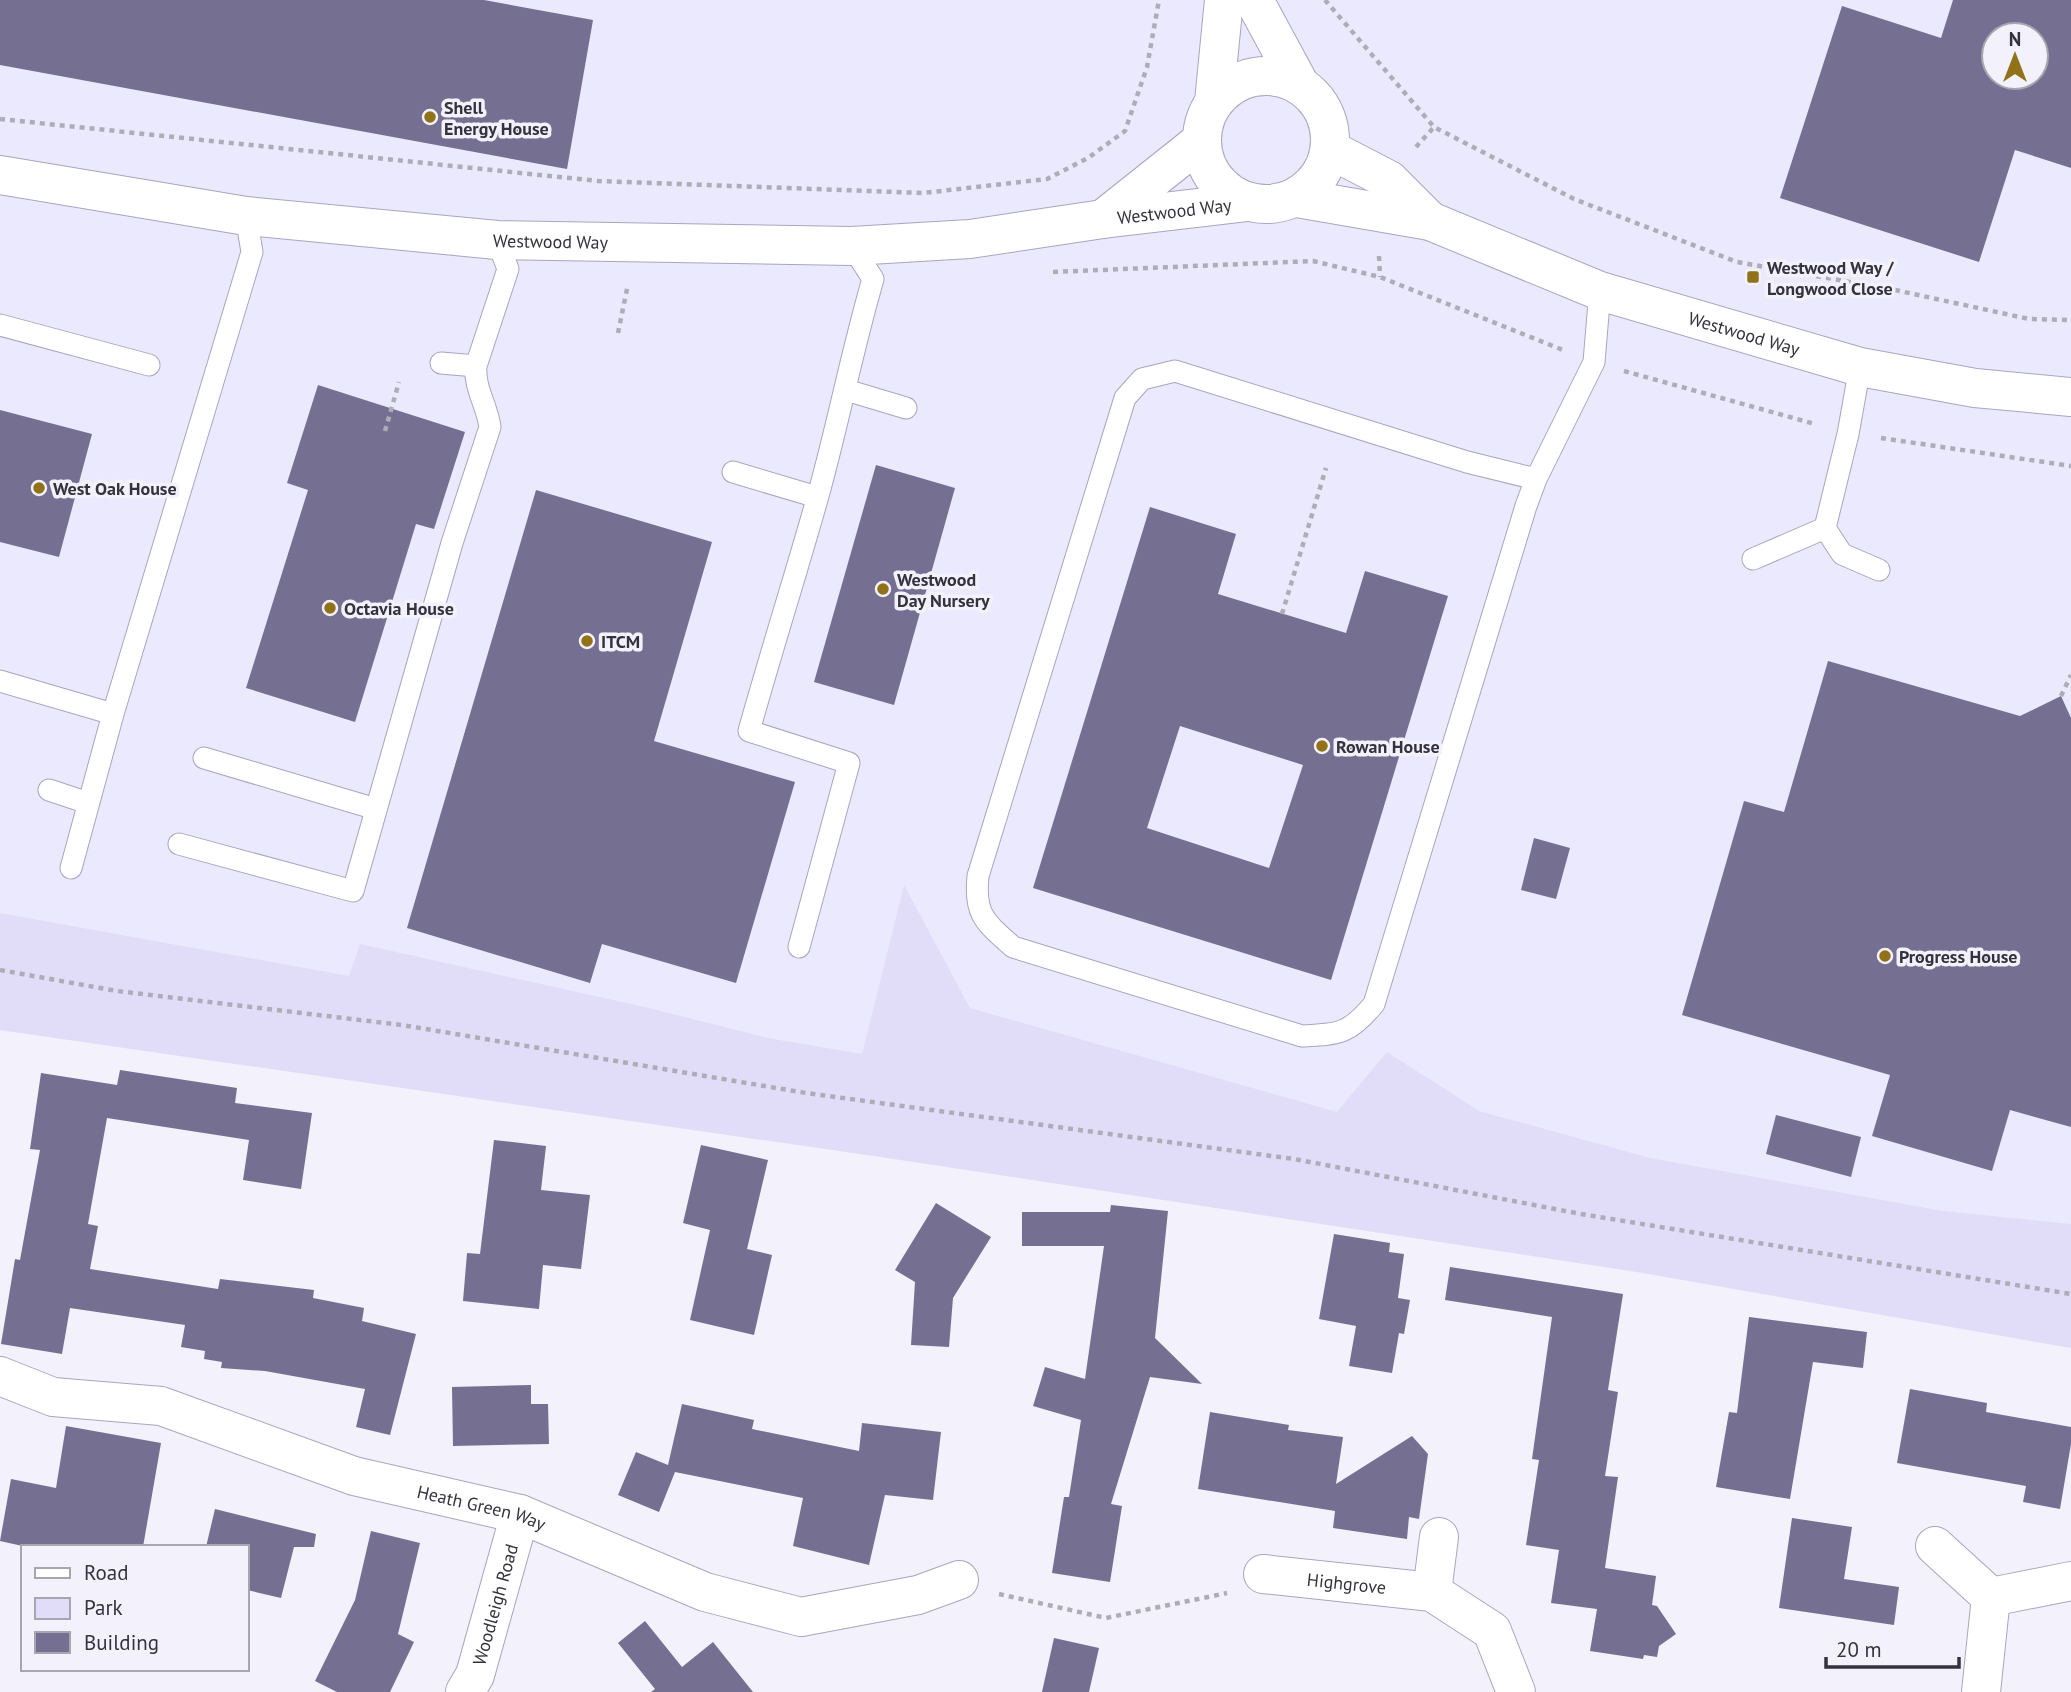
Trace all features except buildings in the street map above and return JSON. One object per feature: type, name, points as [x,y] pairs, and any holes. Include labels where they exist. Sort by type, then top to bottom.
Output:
[{"type":"street","points":[[1214,102],[1224,0]]},
{"type":"street","points":[[1254,0],[1300,85]]},
{"type":"street","points":[[1262,76],[1282,77],[1300,85],[1317,99],[1327,117],[1331,134],[1331,150],[1317,177],[1297,198],[1276,205],[1248,202],[1228,193],[1213,177],[1205,162],[1201,141],[1205,119],[1214,102],[1230,86],[1262,76]]},
{"type":"street","name":"Westwood Way","points":[[1103,219],[1201,141]]},
{"type":"street","name":"Westwood Way","points":[[1331,150],[1389,180],[1430,221]]},
{"type":"street","name":"Westwood Way","points":[[0,175],[246,216],[497,240],[852,246],[970,239],[1103,219],[1248,202]]},
{"type":"street","name":"Westwood Way","points":[[1297,198],[1430,221],[1600,291],[1860,367],[1975,388],[2071,397]]},
{"type":"street","name":"Heath Green Way","points":[[0,1376],[53,1397],[161,1406],[354,1476],[520,1514],[705,1592],[801,1617],[918,1595],[959,1580]]},
{"type":"street","name":"Woodleigh Road","points":[[465,1692],[475,1675],[520,1514]]},
{"type":"street","points":[[1432,1592],[1438,1538]]},
{"type":"street","points":[[1935,1546],[1991,1597]]},
{"type":"street","name":"Highgrove","points":[[1263,1574],[1432,1592],[1492,1631],[1516,1692]]},
{"type":"street","points":[[1991,1597],[2071,1581]]},
{"type":"street","points":[[1980,1692],[1991,1597]]},
{"type":"lane","points":[[71,869],[113,714],[252,252],[246,216]]},
{"type":"lane","points":[[179,844],[353,891],[452,543],[490,427],[475,379],[476,366],[508,269],[497,240]]},
{"type":"lane","points":[[799,947],[849,763],[748,731],[817,497],[873,279],[852,246]]},
{"type":"lane","points":[[1536,480],[1467,462],[1175,370],[1142,379],[1125,398],[978,876],[978,910],[992,928],[1013,947],[1302,1036],[1341,1033],[1359,1023],[1374,1004],[1525,506],[1594,362],[1600,291]]},
{"type":"lane","points":[[0,325],[149,365]]},
{"type":"lane","points":[[441,363],[476,366]]},
{"type":"lane","points":[[1860,367],[1848,433],[1825,528],[1842,554],[1879,570]]},
{"type":"lane","points":[[846,390],[906,408]]},
{"type":"lane","points":[[733,472],[817,497]]},
{"type":"lane","points":[[1753,559],[1825,528]]},
{"type":"lane","points":[[0,681],[113,714]]},
{"type":"lane","points":[[204,758],[376,809]]},
{"type":"lane","points":[[49,790],[89,803]]},
{"type":"path","points":[[0,119],[598,181],[923,194],[1047,179],[1088,158],[1125,131],[1147,67],[1159,0]]},
{"type":"path","points":[[1325,0],[1434,127],[1574,199],[1737,262],[1895,290],[2029,319],[2071,320]]},
{"type":"path","points":[[1040,273],[1313,261],[1380,277],[1594,362],[1848,433],[2071,466]]},
{"type":"path","points":[[618,333],[629,280]]},
{"type":"path","points":[[384,431],[400,382]]},
{"type":"path","points":[[1282,614],[1326,468]]},
{"type":"path","points":[[2061,696],[2071,675]]},
{"type":"path","points":[[0,970],[117,991],[402,1025],[806,1093],[1294,1159],[1581,1214],[2071,1294]]},
{"type":"path","points":[[959,1580],[996,1593],[1106,1618],[1234,1592],[1263,1574]]},
{"type":"shaded area","points":[[0,0],[2071,0],[2071,1348],[1637,1272],[881,1157],[0,1030]]},
{"type":"green space","points":[[904,885],[970,1008],[1337,1112],[1387,1052],[1479,1111],[1650,1158],[1943,1211],[2071,1224],[2071,1348],[1637,1272],[881,1157],[0,1030],[0,913],[349,976],[360,944],[649,1008],[768,1038],[862,1054]]},
{"type":"place","name":"Shell Energy House","points":[[430,117]]},
{"type":"place","name":"Westwood Way / Longwood Close","points":[[1753,277]]},
{"type":"place","name":"West Oak House","points":[[39,488]]},
{"type":"place","name":"Westwood Day Nursery","points":[[883,589]]},
{"type":"place","name":"Octavia House","points":[[330,608]]},
{"type":"place","name":"ITCM","points":[[587,641]]},
{"type":"place","name":"Rowan House","points":[[1322,746]]},
{"type":"place","name":"Progress House","points":[[1885,956]]}]
